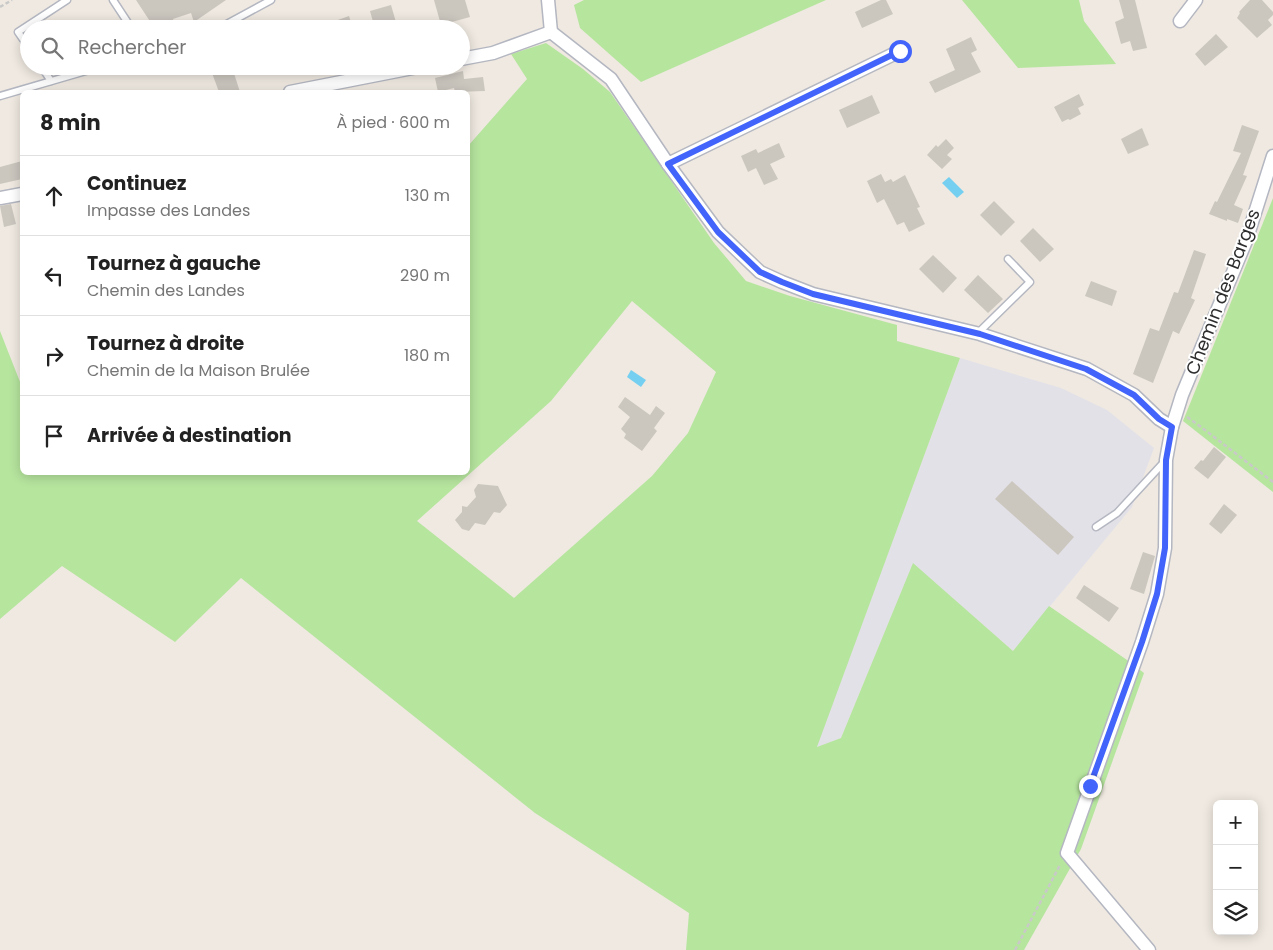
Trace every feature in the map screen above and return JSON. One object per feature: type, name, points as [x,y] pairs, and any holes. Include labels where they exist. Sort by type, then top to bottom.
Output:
[{"type":"street","points":[[548,0],[551,32],[611,79],[668,164],[718,232],[760,272],[813,294],[977,333],[1086,369],[1134,395],[1159,419],[1172,427]]},
{"type":"street","points":[[1180,21],[1196,0]]},
{"type":"street","points":[[470,57],[493,52],[551,32]]},
{"type":"street","points":[[668,164],[900,51]]},
{"type":"street","points":[[300,90],[377,75]]},
{"type":"street","name":"Chemin des Barges","points":[[1067,853],[1139,651],[1157,594],[1165,548],[1166,460],[1172,427],[1246,241],[1273,156]]},
{"type":"street","points":[[0,198],[20,194]]},
{"type":"street","points":[[1067,853],[1149,950]]},
{"type":"lane","points":[[36,20],[67,0]]},
{"type":"lane","points":[[113,0],[126,20]]},
{"type":"lane","points":[[234,20],[271,0]]},
{"type":"lane","points":[[47,75],[51,81]]},
{"type":"lane","points":[[20,90],[71,75]]},
{"type":"lane","points":[[0,96],[20,90]]},
{"type":"lane","points":[[977,333],[1030,282],[1008,259]]},
{"type":"lane","points":[[1096,527],[1117,513],[1133,497],[1151,474],[1166,460]]},
{"type":"path","points":[[0,8],[12,0]]},
{"type":"path","points":[[1177,411],[1202,427],[1273,482]]},
{"type":"path","points":[[1015,950],[1067,853]]},
{"type":"shaded area","points":[[960,358],[1061,388],[1107,410],[1154,448],[1132,507],[1013,651],[913,564],[841,738],[816,748]]},
{"type":"green space","points":[[584,0],[826,0],[641,82],[580,28],[574,5]]},
{"type":"green space","points":[[962,0],[1079,0],[1084,21],[1116,64],[1018,68]]},
{"type":"green space","points":[[546,43],[583,69],[610,92],[714,243],[746,281],[790,296],[897,325],[897,341],[960,358],[817,747],[841,738],[913,563],[1013,651],[1049,606],[1144,673],[1081,849],[1024,950],[686,950],[689,913],[535,813],[241,578],[175,642],[62,566],[0,619],[0,331],[20,382],[20,475],[468,475],[417,521],[514,598],[652,476],[688,433],[716,372],[632,301],[551,401],[470,474],[470,144],[527,79],[511,54]]},
{"type":"green space","points":[[1273,198],[1273,492],[1183,421]]},
{"type":"water","points":[[949,177],[964,192],[957,198],[942,183]]},
{"type":"water","points":[[631,370],[646,380],[641,387],[627,377]]},
{"type":"building","points":[[136,0],[226,0],[197,20],[193,20],[191,13],[173,20],[149,20]]},
{"type":"building","points":[[434,0],[465,0],[470,17],[459,20],[440,20]]},
{"type":"building","points":[[881,0],[886,0],[893,14],[862,28],[855,12]]},
{"type":"building","points":[[1119,0],[1135,0],[1147,48],[1133,51],[1130,41],[1121,44],[1115,22],[1124,18]]},
{"type":"building","points":[[1250,0],[1262,0],[1273,12],[1273,15],[1268,20],[1272,25],[1257,38],[1237,18],[1239,12]]},
{"type":"building","points":[[391,5],[395,20],[372,20],[370,11]]},
{"type":"building","points":[[349,16],[350,20],[338,20]]},
{"type":"building","points":[[1216,34],[1228,47],[1205,66],[1195,54]]},
{"type":"building","points":[[971,37],[977,50],[971,53],[981,72],[935,93],[929,82],[955,70],[946,49]]},
{"type":"building","points":[[213,75],[235,75],[239,90],[218,90]]},
{"type":"building","points":[[447,75],[464,75],[464,79],[483,77],[485,91],[454,90],[454,88],[438,90],[435,78]]},
{"type":"building","points":[[1079,94],[1084,105],[1078,108],[1081,114],[1062,122],[1054,107]]},
{"type":"building","points":[[872,95],[880,113],[847,128],[839,110]]},
{"type":"building","points":[[1242,125],[1259,131],[1243,175],[1247,176],[1234,205],[1243,209],[1238,223],[1209,214],[1215,201],[1217,202],[1241,153],[1233,151]]},
{"type":"building","points":[[1142,128],[1149,145],[1128,154],[1121,139]]},
{"type":"building","points":[[946,139],[954,148],[947,155],[952,159],[942,169],[927,155],[936,145],[938,147]]},
{"type":"building","points":[[779,143],[785,157],[770,164],[778,179],[764,185],[756,168],[748,172],[741,156],[756,149],[758,153]]},
{"type":"building","points":[[20,162],[20,179],[0,184],[0,167]]},
{"type":"building","points":[[881,174],[885,182],[891,179],[893,182],[905,175],[920,207],[917,208],[925,224],[909,232],[904,222],[897,225],[884,199],[877,203],[867,181]]},
{"type":"building","points":[[994,201],[1015,222],[1001,236],[980,215]]},
{"type":"building","points":[[11,204],[16,224],[4,227],[0,206]]},
{"type":"building","points":[[1033,228],[1054,249],[1040,262],[1020,241]]},
{"type":"building","points":[[1194,250],[1206,254],[1191,298],[1195,300],[1179,334],[1173,331],[1153,383],[1133,374],[1150,328],[1159,331],[1174,292],[1178,293]]},
{"type":"building","points":[[933,255],[957,278],[943,293],[919,269]]},
{"type":"building","points":[[978,275],[1003,299],[988,313],[964,290]]},
{"type":"building","points":[[1091,281],[1117,291],[1112,306],[1085,296]]},
{"type":"building","points":[[625,397],[650,415],[656,406],[665,413],[654,428],[657,431],[642,451],[624,438],[626,434],[621,429],[630,417],[618,407]]},
{"type":"building","points":[[1214,447],[1226,457],[1208,479],[1194,468],[1201,460],[1203,461]]},
{"type":"building","points":[[1012,481],[1074,537],[1058,555],[995,499]]},
{"type":"building","points":[[478,484],[498,486],[507,505],[500,513],[494,512],[485,525],[475,523],[469,531],[462,529],[455,520],[462,512],[462,506],[467,507],[476,497],[474,490]]},
{"type":"building","points":[[1224,504],[1237,515],[1221,534],[1209,524]]},
{"type":"building","points":[[1143,552],[1155,556],[1144,594],[1130,589]]},
{"type":"building","points":[[1084,585],[1119,608],[1109,622],[1076,598]]},
{"type":"route","points":[[900,51],[668,164],[718,232],[760,272],[813,294],[980,334],[1086,369],[1134,395],[1159,419],[1172,427],[1166,460],[1165,548],[1157,594],[1142,642],[1090,786]]}]
